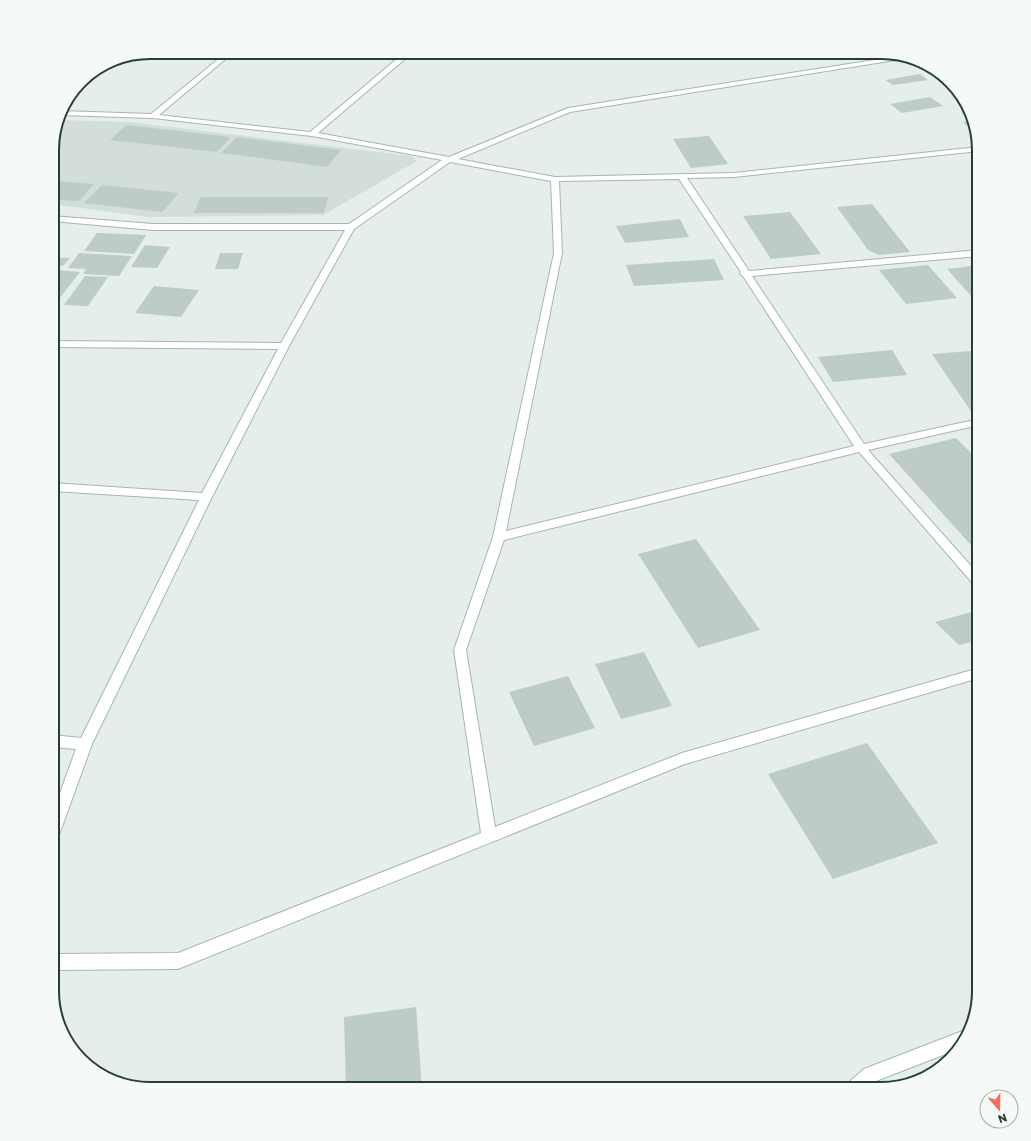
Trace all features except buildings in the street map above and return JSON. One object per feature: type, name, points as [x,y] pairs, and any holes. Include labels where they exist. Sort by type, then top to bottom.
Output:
[{"type":"street","points":[[152,116],[222,59]]},
{"type":"street","points":[[312,134],[402,59]]},
{"type":"street","points":[[59,816],[85,744],[206,497],[284,346],[351,227],[448,160],[568,110],[890,60]]},
{"type":"street","points":[[67,113],[152,116],[312,134],[555,179],[734,175],[972,150]]},
{"type":"street","points":[[682,177],[744,274],[861,448],[972,575]]},
{"type":"street","points":[[489,837],[460,650],[499,537],[558,253],[555,179]]},
{"type":"street","points":[[59,219],[153,228],[351,227]]},
{"type":"street","points":[[744,274],[972,254]]},
{"type":"street","points":[[59,344],[284,346]]},
{"type":"street","points":[[499,537],[861,448],[972,424]]},
{"type":"street","points":[[59,487],[206,497]]},
{"type":"street","points":[[59,962],[178,961],[682,759],[972,675]]},
{"type":"street","points":[[59,742],[85,744]]},
{"type":"street","points":[[862,1082],[870,1075],[957,1041]]},
{"type":"shaded area","points":[[64,120],[129,122],[411,156],[417,161],[323,215],[148,217],[59,205],[59,144]]}]
